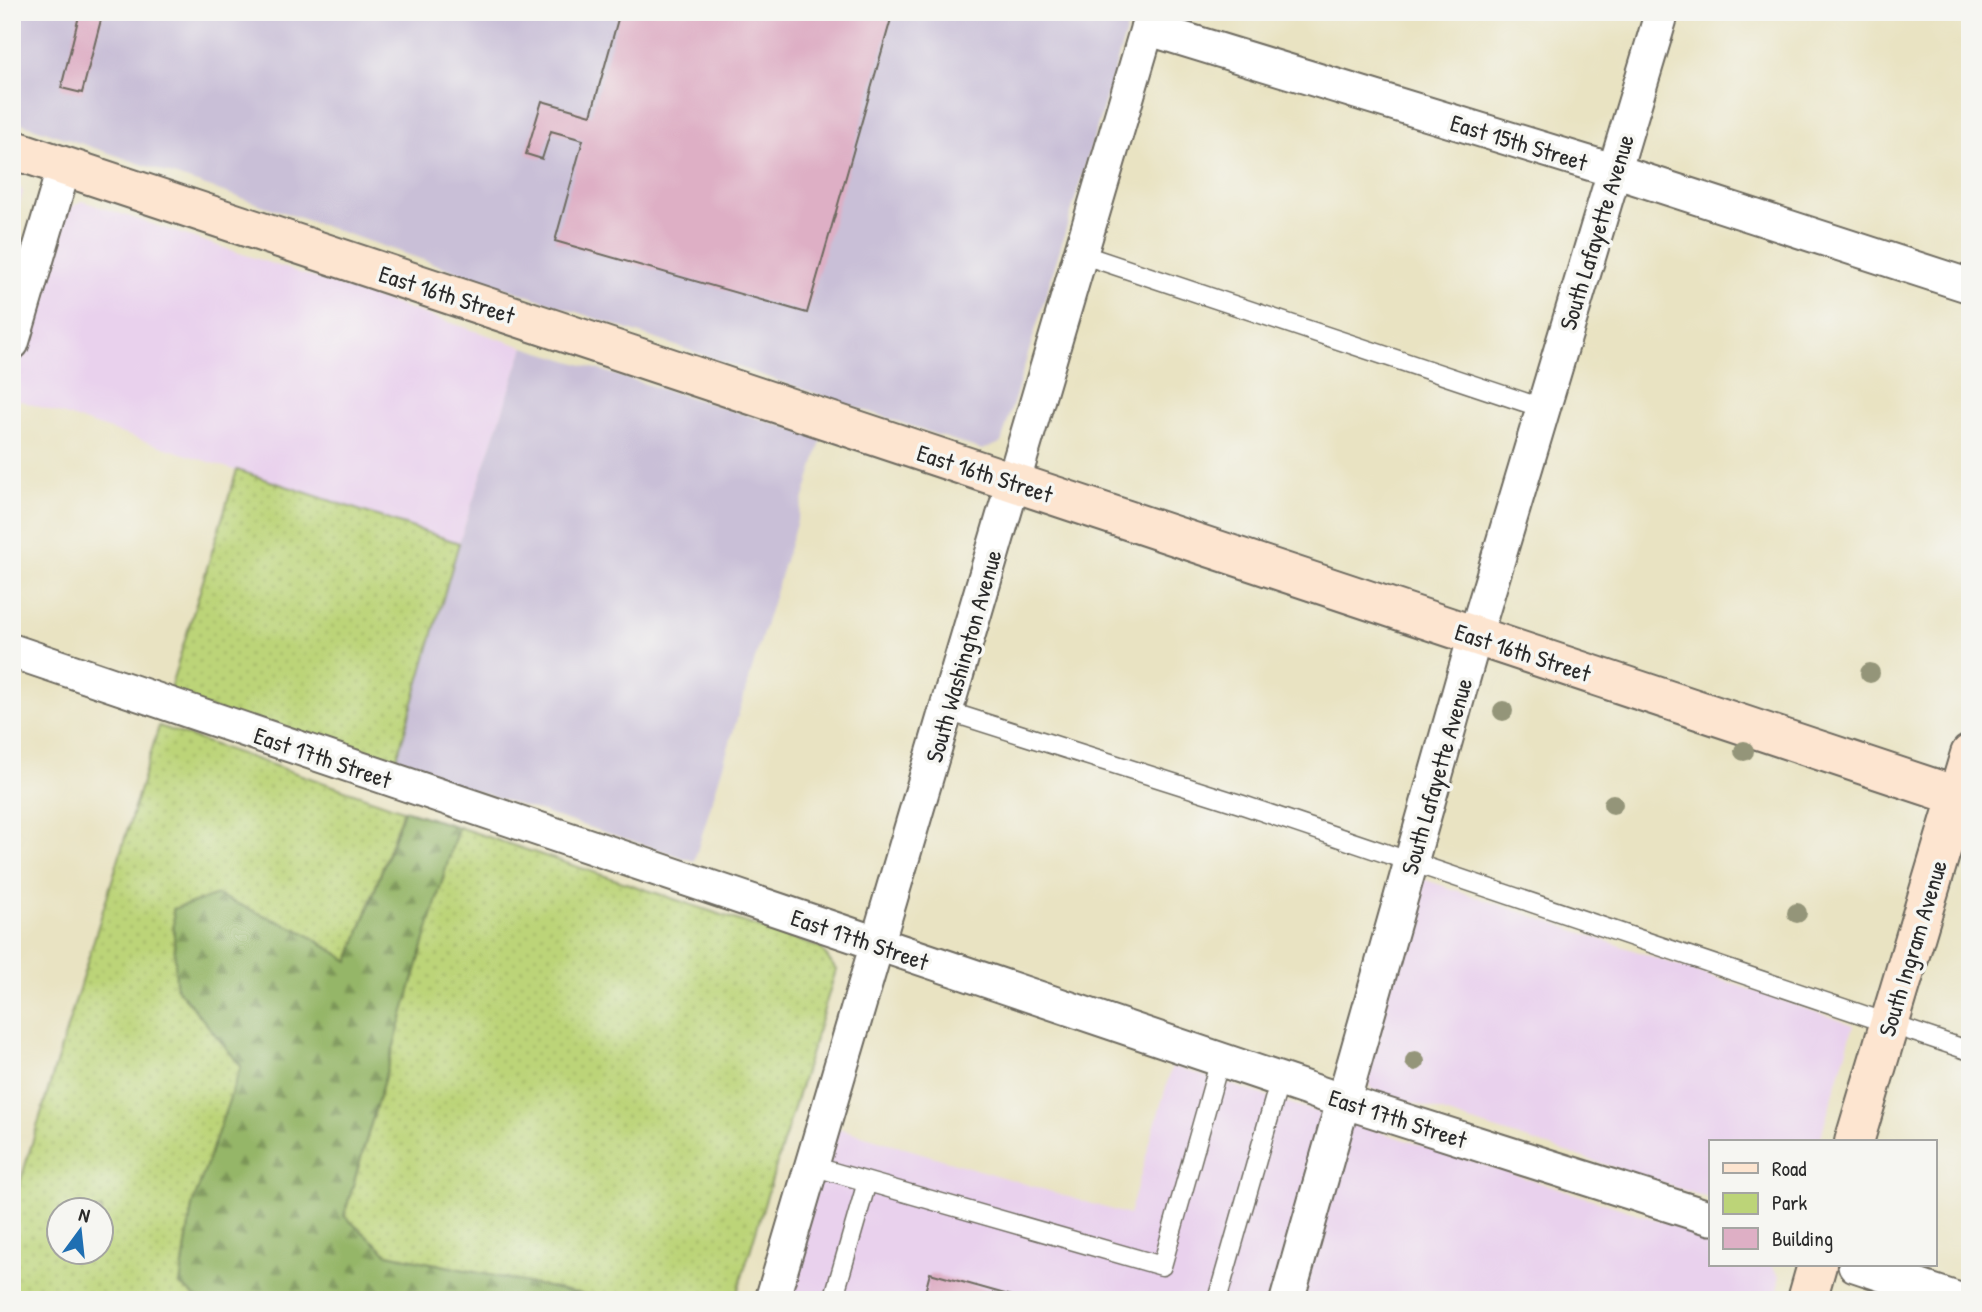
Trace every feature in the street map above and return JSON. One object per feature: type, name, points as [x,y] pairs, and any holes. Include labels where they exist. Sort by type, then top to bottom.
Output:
[{"type":"main road","name":"East 16th Street","points":[[12,149],[1957,796]]},
{"type":"main road","name":"South Ingram Avenue","points":[[1855,1140],[1970,754]]},
{"type":"main road","points":[[1807,1300],[1817,1266]]},
{"type":"street","name":"South Lafayette Avenue","points":[[1287,1300],[1475,636],[1662,12]]},
{"type":"street","name":"East 15th Street","points":[[1149,20],[1970,286]]},
{"type":"street","name":"South Washington Avenue","points":[[772,1300],[1149,20]]},
{"type":"street","points":[[12,343],[64,167]]},
{"type":"street","name":"East 17th Street","points":[[12,651],[1220,1060],[1709,1217]]},
{"type":"street","points":[[1858,1266],[1959,1300]]},
{"type":"lane","points":[[1081,254],[1542,408]]},
{"type":"lane","points":[[947,711],[1243,805],[1970,1051]]},
{"type":"lane","points":[[812,1166],[1162,1266],[1220,1060]]},
{"type":"lane","points":[[1217,1300],[1280,1080]]},
{"type":"lane","points":[[832,1300],[867,1182]]},
{"type":"shaded area","points":[[12,12],[1132,12],[1001,443],[982,450],[12,120]]},
{"type":"shaded area","points":[[12,178],[23,192],[12,229]]},
{"type":"shaded area","points":[[82,201],[524,347],[459,543],[12,398],[12,361],[60,213]]},
{"type":"shaded area","points":[[524,347],[822,438],[694,861],[395,765],[459,543]]},
{"type":"shaded area","points":[[1420,878],[1854,1025],[1820,1140],[1709,1140],[1709,1198],[1371,1089],[1364,1069]]},
{"type":"shaded area","points":[[1172,1066],[1709,1236],[1709,1266],[1772,1266],[1779,1276],[1778,1300],[775,1300],[828,1125],[1129,1215]]},
{"type":"green space","points":[[237,470],[459,543],[395,765],[168,695]]},
{"type":"green space","points":[[159,726],[403,810],[349,961],[303,932],[176,987],[242,1065],[192,1206],[180,1285],[200,1300],[12,1300],[12,1209]]},
{"type":"green space","points":[[404,810],[458,827],[344,1216],[388,1254],[610,1300],[200,1300],[180,1285],[192,1206],[241,1066],[176,987],[173,909],[217,895],[303,932],[349,961]]},
{"type":"green space","points":[[458,827],[821,948],[836,970],[735,1300],[610,1300],[388,1254],[344,1216]]},
{"type":"building","points":[[80,12],[103,12],[82,93],[61,88]]},
{"type":"building","points":[[620,12],[893,12],[807,313],[555,241],[583,140],[551,131],[542,159],[526,154],[542,101],[591,115]]},
{"type":"building","points":[[930,1273],[1023,1299],[1023,1300],[923,1300]]}]
